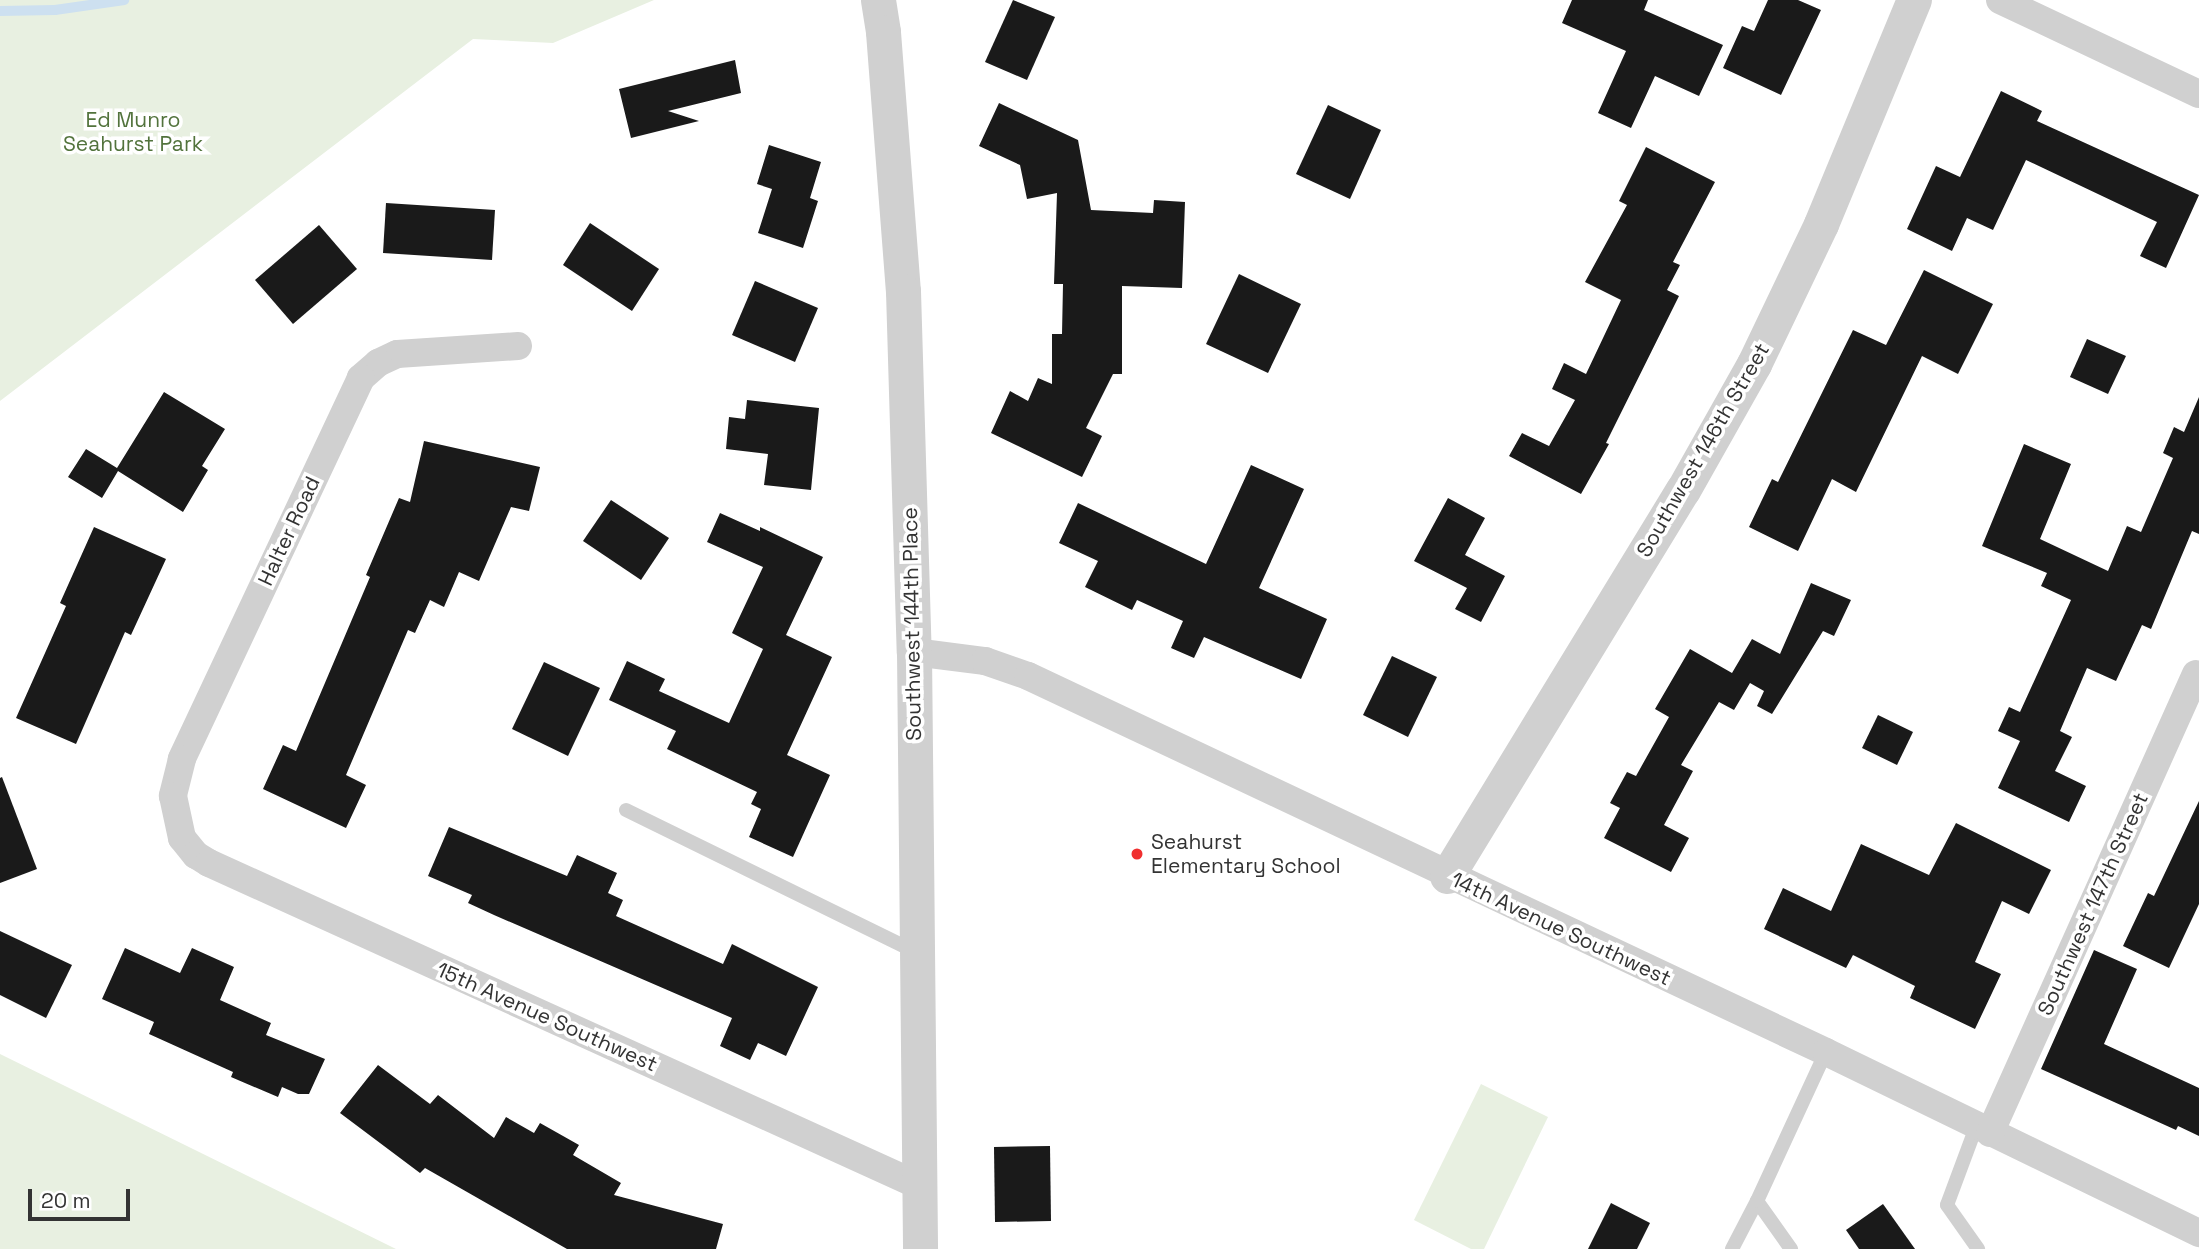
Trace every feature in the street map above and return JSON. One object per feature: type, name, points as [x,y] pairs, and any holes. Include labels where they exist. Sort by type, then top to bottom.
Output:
[{"type":"street","name":"Southwest 144th Place","points":[[878,0],[883,32],[903,291],[914,652],[920,1249]]},
{"type":"street","name":"Southwest 146th Street","points":[[1447,876],[1683,490],[1754,365],[1821,224],[1914,0]]},
{"type":"street","points":[[2000,0],[2199,94]]},
{"type":"street","name":"Halter Road","points":[[182,838],[173,796],[182,759],[361,378],[378,363],[397,354],[518,346]]},
{"type":"street","name":"14th Avenue Southwest","points":[[914,652],[985,661],[1028,676],[1447,876],[1826,1052],[2199,1233]]},
{"type":"street","name":"Southwest 147th Street","points":[[1983,1130],[2196,674]]},
{"type":"street","name":"15th Avenue Southwest","points":[[182,838],[196,855],[209,863],[920,1186]]},
{"type":"lane","points":[[626,810],[917,953]]},
{"type":"lane","points":[[1732,1249],[1758,1201],[1826,1052]]},
{"type":"lane","points":[[1978,1249],[1947,1205],[1983,1130]]},
{"type":"lane","points":[[1758,1201],[1791,1249]]},
{"type":"green space","name":"Ed Munro Seahurst Park","points":[[0,0],[654,0],[553,43],[473,39],[0,401]]},
{"type":"green space","points":[[0,1054],[396,1249],[0,1249]]},
{"type":"green space","points":[[1481,1084],[1548,1117],[1484,1249],[1471,1249],[1414,1220]]},
{"type":"building","points":[[1013,0],[1055,17],[1027,80],[985,62]]},
{"type":"building","points":[[1572,0],[1648,0],[1644,10],[1723,45],[1699,96],[1655,76],[1631,128],[1598,113],[1626,51],[1562,23]]},
{"type":"building","points":[[1768,0],[1798,0],[1821,10],[1781,95],[1723,68],[1742,26],[1754,31]]},
{"type":"building","points":[[735,60],[741,93],[668,111],[699,121],[631,138],[619,89]]},
{"type":"building","points":[[2001,91],[2042,111],[2037,121],[2199,195],[2166,268],[2140,256],[2157,222],[2026,160],[1993,230],[1967,218],[1952,251],[1907,229],[1936,166],[1960,177]]},
{"type":"building","points":[[999,103],[1078,140],[1091,210],[1153,213],[1154,200],[1185,202],[1182,288],[1122,286],[1122,374],[1113,374],[1086,428],[1102,436],[1082,477],[991,433],[1010,391],[1028,401],[1038,378],[1052,384],[1052,334],[1062,334],[1063,284],[1054,284],[1057,193],[1027,199],[1020,165],[979,146]]},
{"type":"building","points":[[1328,105],[1381,130],[1350,199],[1296,174]]},
{"type":"building","points":[[769,145],[821,162],[810,198],[818,201],[803,248],[758,233],[772,189],[757,184]]},
{"type":"building","points":[[1646,147],[1715,182],[1673,262],[1680,265],[1667,290],[1679,296],[1606,443],[1609,444],[1581,494],[1509,456],[1522,433],[1549,446],[1575,400],[1552,389],[1564,363],[1586,374],[1621,300],[1585,282],[1627,205],[1619,201]]},
{"type":"building","points":[[386,203],[495,210],[492,260],[383,253]]},
{"type":"building","points":[[590,223],[659,269],[632,311],[563,265]]},
{"type":"building","points":[[319,225],[357,269],[293,324],[255,280]]},
{"type":"building","points":[[1924,270],[1993,304],[1958,374],[1922,356],[1856,492],[1832,479],[1798,551],[1749,527],[1772,479],[1778,482],[1853,330],[1886,345]]},
{"type":"building","points":[[1239,274],[1301,304],[1268,373],[1206,344]]},
{"type":"building","points":[[755,281],[818,308],[795,362],[732,335]]},
{"type":"building","points":[[2087,339],[2126,356],[2108,394],[2070,377]]},
{"type":"building","points":[[164,392],[225,429],[202,466],[208,470],[183,512],[118,471],[102,498],[68,477],[86,449],[117,468]]},
{"type":"building","points":[[2199,397],[2199,534],[2192,531],[2151,629],[2142,625],[2116,681],[2087,668],[2060,731],[2072,737],[2055,771],[2086,786],[2069,822],[1998,788],[2020,741],[1998,731],[2009,707],[2020,712],[2071,600],[2041,586],[2047,573],[1982,546],[2024,444],[2071,464],[2040,539],[2108,571],[2127,526],[2141,532],[2173,458],[2163,453],[2174,427],[2184,432]]},
{"type":"building","points":[[747,400],[819,408],[811,490],[764,485],[768,454],[726,449],[729,417],[745,419]]},
{"type":"building","points":[[424,441],[540,467],[529,511],[511,507],[479,581],[459,572],[444,607],[430,600],[415,633],[408,630],[346,775],[366,785],[346,828],[263,789],[283,745],[296,751],[370,577],[366,575],[399,498],[410,502]]},
{"type":"building","points":[[1251,465],[1304,489],[1259,588],[1327,619],[1301,679],[1204,637],[1194,658],[1171,648],[1183,621],[1137,600],[1132,610],[1085,587],[1098,561],[1059,543],[1078,503],[1206,564]]},
{"type":"building","points":[[1448,498],[1485,518],[1465,555],[1505,576],[1481,622],[1455,609],[1467,588],[1414,561]]},
{"type":"building","points":[[611,500],[669,538],[641,580],[583,541]]},
{"type":"building","points":[[720,513],[760,531],[760,527],[823,557],[786,635],[832,657],[787,755],[830,775],[793,857],[749,837],[761,809],[751,804],[757,792],[667,749],[676,731],[609,700],[627,661],[665,679],[659,691],[729,723],[763,649],[732,633],[763,567],[707,542]]},
{"type":"building","points":[[94,527],[166,559],[131,635],[125,632],[76,744],[16,718],[66,606],[60,603]]},
{"type":"building","points":[[1811,583],[1851,600],[1834,636],[1823,631],[1772,714],[1757,706],[1764,691],[1750,683],[1734,710],[1719,702],[1681,765],[1693,771],[1664,825],[1689,838],[1671,872],[1604,838],[1620,808],[1610,803],[1627,772],[1636,776],[1669,717],[1655,709],[1690,649],[1732,673],[1752,639],[1780,654]]},
{"type":"building","points":[[1392,656],[1437,677],[1408,737],[1363,715]]},
{"type":"building","points":[[544,662],[600,688],[568,756],[512,729]]},
{"type":"building","points":[[1878,715],[1913,732],[1897,765],[1862,748]]},
{"type":"building","points":[[2,777],[37,869],[0,883],[0,778]]},
{"type":"building","points":[[2199,801],[2199,904],[2169,968],[2123,946],[2148,893],[2154,896]]},
{"type":"building","points":[[1956,823],[2051,870],[2029,914],[2002,901],[1975,962],[2001,974],[1975,1029],[1910,998],[1915,986],[1853,955],[1846,968],[1764,929],[1783,888],[1831,911],[1861,844],[1929,875]]},
{"type":"building","points":[[449,827],[567,876],[577,855],[617,873],[608,893],[623,900],[616,916],[723,964],[732,944],[818,987],[786,1056],[758,1043],[750,1060],[720,1046],[732,1018],[468,903],[472,895],[428,876]]},
{"type":"building","points":[[0,931],[72,965],[46,1018],[0,995]]},
{"type":"building","points":[[125,948],[180,973],[192,948],[234,967],[220,1000],[271,1023],[266,1035],[325,1059],[309,1094],[298,1094],[282,1087],[278,1097],[231,1077],[233,1072],[149,1034],[154,1022],[102,999]]},
{"type":"building","points":[[2094,950],[2137,969],[2104,1044],[2199,1088],[2199,1136],[2178,1126],[2176,1130],[2041,1069]]},
{"type":"building","points":[[378,1065],[430,1104],[438,1095],[494,1138],[506,1117],[534,1133],[540,1123],[579,1145],[573,1155],[621,1183],[614,1195],[723,1224],[716,1249],[567,1249],[425,1168],[420,1173],[340,1113]]},
{"type":"building","points":[[1050,1146],[1051,1221],[995,1222],[994,1147]]},
{"type":"building","points":[[1611,1203],[1650,1223],[1637,1249],[1588,1249]]},
{"type":"building","points":[[1883,1204],[1915,1249],[1859,1249],[1846,1230]]},
{"type":"waterway","points":[[0,11],[55,10],[124,0]]},
{"type":"place","name":"Seahurst Elementary School","points":[[1137,854]]}]
